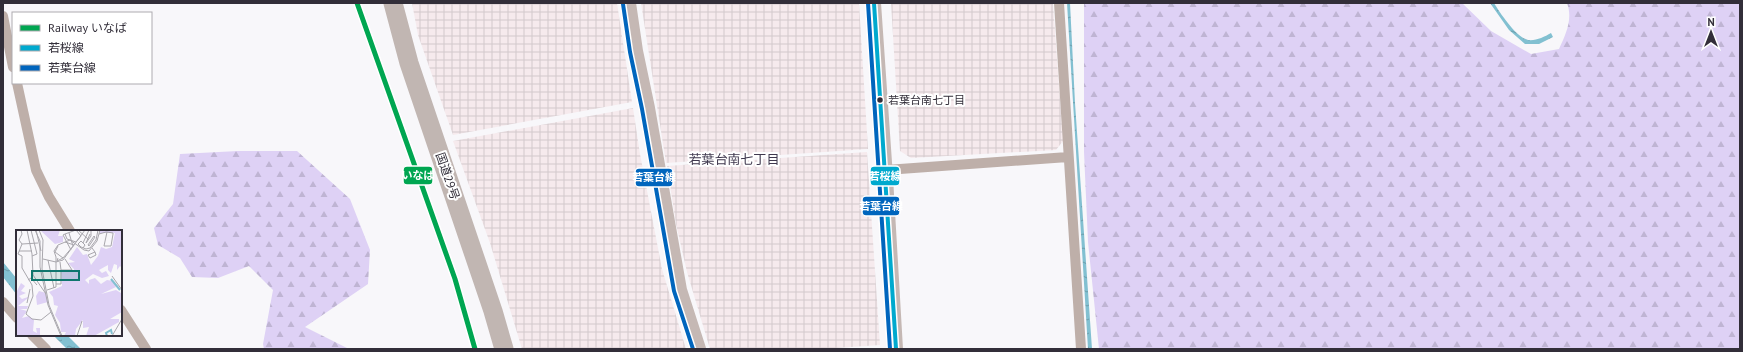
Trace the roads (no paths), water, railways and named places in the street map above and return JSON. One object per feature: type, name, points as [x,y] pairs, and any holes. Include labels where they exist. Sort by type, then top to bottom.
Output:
[{"type":"highway","name":"国道29号","points":[[392,3],[409,63],[491,304],[504,349]]},
{"type":"street","points":[[629,3],[636,51],[648,108],[680,290],[699,349]]},
{"type":"street","points":[[874,3],[886,170],[896,349]]},
{"type":"street","points":[[1059,3],[1081,349]]},
{"type":"street","points":[[3,16],[12,62]]},
{"type":"street","points":[[17,84],[36,170],[49,197],[69,230]]},
{"type":"street","points":[[886,170],[1068,157]]},
{"type":"street","points":[[3,302],[16,317]]},
{"type":"street","points":[[122,312],[146,349]]},
{"type":"street","points":[[33,336],[46,349]]},
{"type":"water","points":[[1067,3],[1070,3],[1075,103],[1092,349],[1088,349]]},
{"type":"water","points":[[1490,3],[1494,3],[1509,24],[1523,38],[1534,40],[1551,33],[1553,37],[1539,44],[1525,44],[1509,30]]},
{"type":"water","points":[[3,262],[16,278],[16,294],[3,277]]},
{"type":"water","points":[[54,336],[68,336],[81,349],[67,349]]},
{"type":"rail line","name":"いなば","points":[[357,3],[455,279],[475,349]]},
{"type":"place","name":"若葉台南七丁目","points":[[880,100]]},
{"type":"district","name":"若葉台南七丁目","points":[[734,159]]}]
